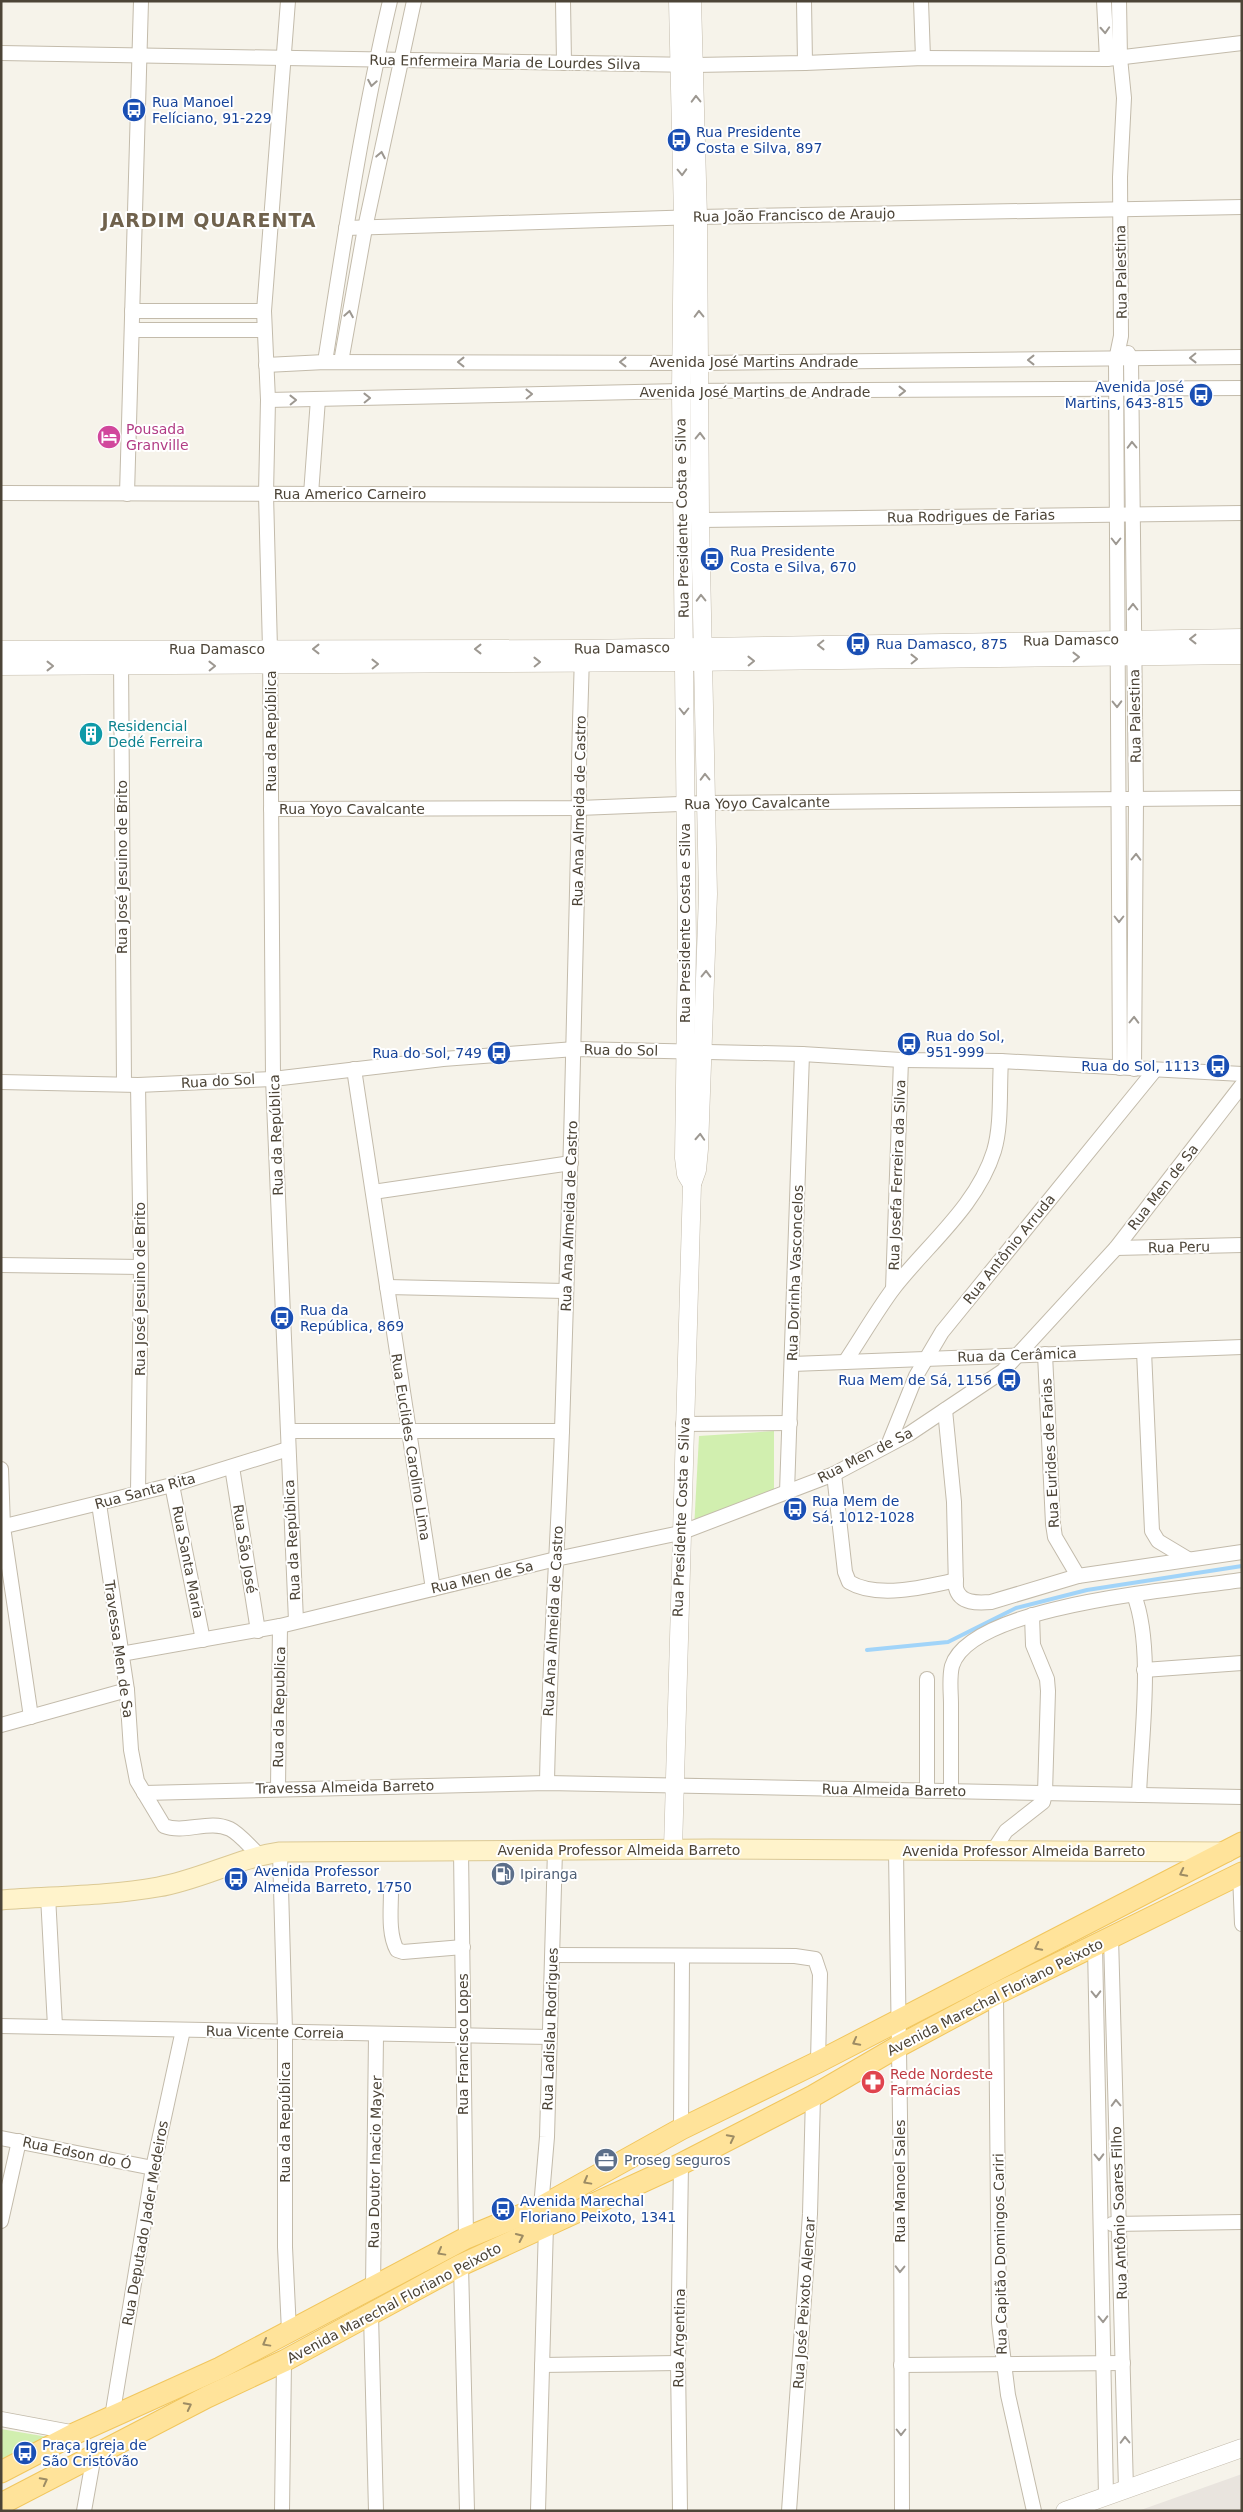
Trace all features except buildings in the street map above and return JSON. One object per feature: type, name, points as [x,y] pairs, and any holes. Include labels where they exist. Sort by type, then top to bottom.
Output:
[{"type":"main road","name":"Avenida Professor Almeida Barreto","points":[[1,1900],[158,1887],[186,1881],[259,1855],[280,1852],[672,1849],[993,1851],[1238,1859]]},
{"type":"main road","name":"Avenida Marechal Floriano Peixoto","points":[[1,2504],[207,2397],[284,2361],[371,2315],[544,2216],[681,2129],[818,2062],[899,2019],[1238,1859]]},
{"type":"main road","name":"Avenida Marechal Floriano Peixoto","points":[[1,2472],[76,2433],[220,2368],[373,2289],[466,2238],[544,2216],[681,2164],[813,2096],[899,2046],[996,1994],[1103,1941],[1238,1859]]},
{"type":"street","points":[[127,494],[141,1]]},
{"type":"street","name":"Rua da República","points":[[288,1],[282,58],[264,330],[268,400],[266,494],[270,657],[273,1078],[296,1621]]},
{"type":"street","points":[[325,362],[346,228],[376,60],[390,1]]},
{"type":"street","points":[[341,362],[365,228],[370,214],[400,60],[414,1]]},
{"type":"street","points":[[563,1],[564,63]]},
{"type":"street","name":"Rua Presidente Costa e Silva","points":[[678,1],[687,65]]},
{"type":"street","name":"Rua Presidente Costa e Silva","points":[[692,1],[687,65],[691,217],[700,363],[700,520],[684,804],[686,943],[684,1166],[692,1184]]},
{"type":"street","points":[[804,1],[805,63]]},
{"type":"street","points":[[921,1],[923,58]]},
{"type":"street","points":[[1104,1],[1113,58]]},
{"type":"street","points":[[1113,58],[1119,1]]},
{"type":"street","name":"Rua Enfermeira Maria de Lourdes Silva","points":[[1,53],[687,65],[923,58],[1009,60],[1113,58],[1242,43]]},
{"type":"street","name":"Rua Palestina","points":[[1113,58],[1124,98],[1120,208],[1122,336],[1116,360],[1116,514],[1136,800],[1127,1068]]},
{"type":"street","name":"Rua João Francisco de Araujo","points":[[346,228],[691,217],[1242,207]]},
{"type":"street","name":"Rua Presidente Costa e Silva","points":[[672,1849],[683,1424],[692,1184],[699,1156],[708,894],[706,802],[681,495],[681,362],[691,217]]},
{"type":"street","points":[[132,312],[264,311]]},
{"type":"street","points":[[133,330],[264,330]]},
{"type":"street","name":"Rua Palestina","points":[[1122,336],[1131,359],[1133,513],[1119,800],[1127,1068]]},
{"type":"street","name":"Avenida José Martins Andrade","points":[[266,365],[325,362],[700,363],[1116,360],[1242,357]]},
{"type":"street","name":"Avenida José Martins de Andrade","points":[[268,400],[681,391],[1242,388]]},
{"type":"street","points":[[311,494],[318,399]]},
{"type":"street","name":"Rua Americo Carneiro","points":[[1,493],[700,495]]},
{"type":"street","name":"Rua Rodrigues de Farias","points":[[700,520],[1242,513]]},
{"type":"street","name":"Rua Damasco","points":[[1,666],[121,658],[693,655],[1125,648],[1242,638]]},
{"type":"street","name":"Rua Damasco","points":[[1125,648],[1242,655]]},
{"type":"street","name":"Rua Damasco","points":[[1,650],[121,658]]},
{"type":"street","name":"Rua Ana Almeida de Castro","points":[[547,1783],[549,1671],[562,1431],[565,1291],[571,1163],[579,808],[577,755],[582,655]]},
{"type":"street","name":"Rua José Jesuino de Brito","points":[[121,658],[124,1084]]},
{"type":"street","name":"Rua Yoyo Cavalcante","points":[[271,810],[579,808],[706,802],[1242,798]]},
{"type":"street","name":"Rua do Sol","points":[[1,1082],[138,1085],[273,1078],[354,1068],[574,1049],[802,1054],[901,1060],[1001,1061],[1242,1074]]},
{"type":"street","name":"Rua Dorinha Vasconcelos","points":[[787,1492],[802,1054]]},
{"type":"street","name":"Rua Josefa Ferreira da Silva","points":[[893,1289],[901,1060]]},
{"type":"street","points":[[845,1362],[893,1289],[958,1213],[979,1185],[990,1161],[997,1137],[1001,1061]]},
{"type":"street","name":"Rua Euclides Carolino Lima","points":[[354,1068],[433,1589]]},
{"type":"street","name":"Rua Antônio Arruda","points":[[890,1443],[925,1358],[959,1310],[1155,1070]]},
{"type":"street","name":"Rua José Jesuino de Brito","points":[[138,1085],[141,1267],[138,1493]]},
{"type":"street","name":"Rua Men de Sa","points":[[121,1654],[258,1631],[556,1559],[680,1533],[834,1474],[946,1410],[1003,1372],[1116,1248],[1242,1085]]},
{"type":"street","points":[[373,1192],[571,1163]]},
{"type":"street","name":"Rua Peru","points":[[1116,1248],[1242,1245]]},
{"type":"street","points":[[1,1264],[141,1267]]},
{"type":"street","points":[[387,1287],[565,1291]]},
{"type":"street","name":"Rua da Cerâmica","points":[[792,1364],[1242,1347]]},
{"type":"street","points":[[1144,1351],[1152,1530],[1158,1541],[1188,1559]]},
{"type":"street","name":"Rua Eurides de Farias","points":[[1045,1354],[1053,1524],[1055,1537],[1078,1576]]},
{"type":"street","points":[[946,1410],[954,1502],[956,1580],[958,1594],[971,1602],[1006,1599],[1078,1576],[1242,1552]]},
{"type":"street","points":[[683,1424],[790,1423]]},
{"type":"street","points":[[289,1431],[409,1429],[562,1431]]},
{"type":"street","name":"Rua Santa Rita","points":[[2,1527],[172,1485],[288,1450]]},
{"type":"street","name":"Rua São José","points":[[232,1467],[258,1631]]},
{"type":"street","points":[[1,1468],[2,1527],[31,1717]]},
{"type":"street","points":[[834,1474],[845,1572],[849,1582],[870,1588],[908,1590],[956,1580]]},
{"type":"street","name":"Rua Santa Maria","points":[[172,1485],[203,1640]]},
{"type":"street","name":"Travessa Men de Sa","points":[[99,1504],[127,1690],[131,1750],[137,1780],[164,1826],[179,1828],[220,1826],[231,1830],[259,1855]]},
{"type":"street","points":[[951,1791],[951,1674],[959,1653],[982,1635],[1004,1624],[1032,1615],[1088,1602],[1242,1580]]},
{"type":"street","points":[[1134,1595],[1144,1636],[1139,1795]]},
{"type":"street","points":[[993,1851],[1006,1831],[1043,1802],[1045,1793],[1048,1691],[1047,1679],[1033,1645],[1032,1615]]},
{"type":"street","name":"Rua da Republica","points":[[278,1788],[280,1626]]},
{"type":"street","points":[[1144,1670],[1242,1663]]},
{"type":"street","points":[[927,1679],[928,1791]]},
{"type":"street","points":[[1,1725],[127,1690]]},
{"type":"street","name":"Rua Almeida Barreto","points":[[547,1783],[1242,1798]]},
{"type":"street","name":"Travessa Almeida Barreto","points":[[144,1792],[547,1783]]},
{"type":"street","name":"Rua Francisco Lopes","points":[[461,1850],[464,2036],[463,2139],[466,2238]]},
{"type":"street","name":"Rua Ladislau Rodrigues","points":[[538,2511],[544,2216],[555,1850]]},
{"type":"street","name":"Rua Manoel Sales","points":[[896,1851],[902,2511]]},
{"type":"street","name":"Rua da República","points":[[280,1852],[285,2031],[285,2247],[289,2331]]},
{"type":"street","points":[[1238,1859],[1242,1924]]},
{"type":"street","points":[[391,1891],[392,1927],[394,1944],[397,1950],[403,1952],[463,1947]]},
{"type":"street","points":[[48,1896],[55,2026]]},
{"type":"street","name":"Rua Antônio Soares Filho","points":[[1103,1941],[1120,2224],[1126,2489]]},
{"type":"street","name":"Rua Antônio Soares Filho","points":[[1103,1941],[1101,2225],[1106,2496]]},
{"type":"street","points":[[553,1955],[795,1956],[815,1960],[820,1974],[818,2062]]},
{"type":"street","points":[[681,2129],[682,1957]]},
{"type":"street","name":"Rua Capitão Domingos Cariri","points":[[996,1994],[999,2322],[1002,2364],[1034,2511]]},
{"type":"street","name":"Rua Vicente Correia","points":[[1,2026],[550,2037]]},
{"type":"street","name":"Rua Deputado Jader Medeiros","points":[[112,2416],[153,2168],[183,2030]]},
{"type":"street","name":"Rua Doutor Inacio Mayer","points":[[373,2289],[376,2035]]},
{"type":"street","name":"Rua José Peixoto Alencar","points":[[789,2511],[810,2214],[813,2096]]},
{"type":"street","name":"Rua Edson do Ó","points":[[1,2138],[153,2168]]},
{"type":"street","points":[[1,2221],[19,2141]]},
{"type":"street","name":"Rua Argentina","points":[[680,2511],[678,2363],[681,2164]]},
{"type":"street","points":[[1101,2225],[1242,2222]]},
{"type":"street","points":[[461,2265],[467,2511]]},
{"type":"street","points":[[371,2315],[376,2511]]},
{"type":"street","points":[[282,2511],[284,2361]]},
{"type":"street","points":[[542,2365],[678,2363]]},
{"type":"street","points":[[901,2365],[1123,2363]]},
{"type":"street","points":[[1,2419],[76,2433]]},
{"type":"street","points":[[1065,2511],[1242,2448]]},
{"type":"street","points":[[84,2511],[94,2455]]},
{"type":"shaded area","points":[[1242,2474],[1242,2511],[1138,2511]]},
{"type":"green space","points":[[774,1431],[774,1501],[694,1529],[699,1436]]},
{"type":"green space","points":[[1,2429],[48,2437],[1,2461]]},
{"type":"waterway","points":[[867,1650],[948,1642],[1016,1608],[1087,1590],[1242,1566]]},
{"type":"place","name":"Rua Manoel Felíciano, 91-229","points":[[134,110]]},
{"type":"place","name":"Rua Presidente Costa e Silva, 897","points":[[679,140]]},
{"type":"place","name":"Avenida José Martins, 643-815","points":[[1201,395]]},
{"type":"place","name":"Pousada Granville","points":[[109,437]]},
{"type":"place","name":"Rua Presidente Costa e Silva, 670","points":[[712,559]]},
{"type":"place","name":"Rua Damasco, 875","points":[[858,644]]},
{"type":"place","name":"Residencial Dedé Ferreira","points":[[91,734]]},
{"type":"place","name":"Rua do Sol, 951-999","points":[[909,1044]]},
{"type":"place","name":"Rua do Sol, 749","points":[[499,1053]]},
{"type":"place","name":"Rua do Sol, 1113","points":[[1218,1066]]},
{"type":"place","name":"Rua da República, 869","points":[[282,1318]]},
{"type":"place","name":"Rua Mem de Sá, 1156","points":[[1009,1380]]},
{"type":"place","name":"Rua Mem de Sá, 1012-1028","points":[[795,1509]]},
{"type":"place","name":"Ipiranga","points":[[503,1874]]},
{"type":"place","name":"Avenida Professor Almeida Barreto, 1750","points":[[236,1879]]},
{"type":"place","name":"Rede Nordeste Farmácias","points":[[873,2082]]},
{"type":"place","name":"Proseg seguros","points":[[606,2160]]},
{"type":"place","name":"Avenida Marechal Floriano Peixoto, 1341","points":[[503,2209]]},
{"type":"place","name":"Praça Igreja de São Cristóvão","points":[[25,2453]]},
{"type":"district","name":"JARDIM QUARENTA","points":[[209,220]]}]
